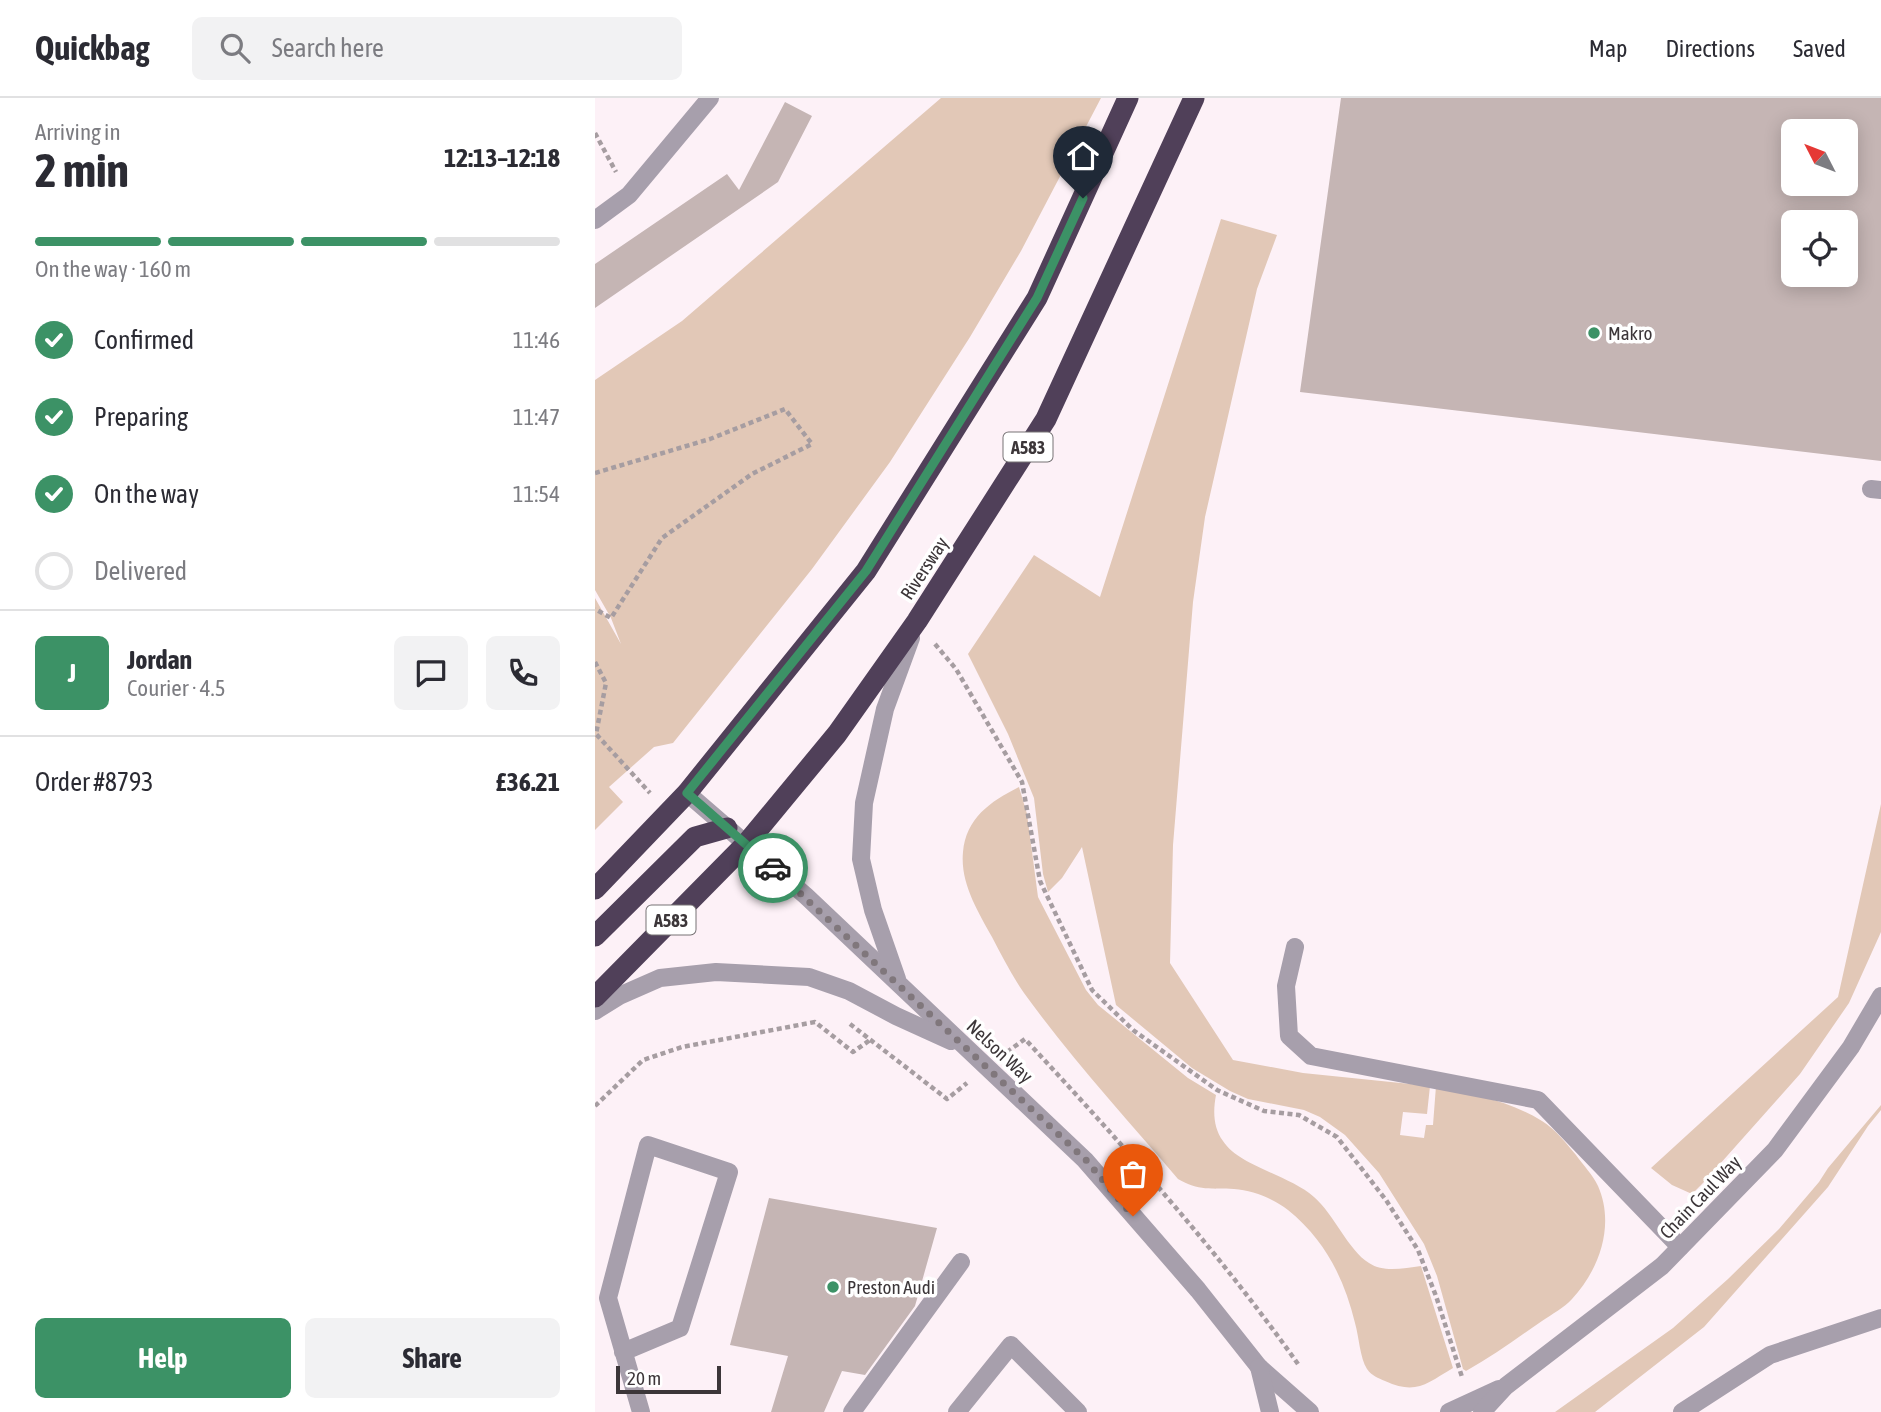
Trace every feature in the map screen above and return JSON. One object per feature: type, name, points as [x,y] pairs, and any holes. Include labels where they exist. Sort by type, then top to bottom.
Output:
[{"type":"highway","points":[[595,889],[687,793],[866,571],[1037,298],[1128,98]]},
{"type":"highway","name":"Riversway","points":[[595,997],[746,844],[829,745],[917,621],[1046,419],[1193,98]]},
{"type":"highway","name":"A583","points":[[595,936],[695,836],[727,828]]},
{"type":"street","points":[[595,220],[629,195],[710,98]]},
{"type":"street","points":[[898,983],[873,910],[861,859],[864,803],[885,709],[917,621]]},
{"type":"street","name":"Nelson Way","points":[[687,793],[806,896],[963,1047],[1086,1160],[1198,1290],[1259,1367],[1310,1412]]},
{"type":"street","points":[[1295,947],[1286,986],[1289,1036],[1311,1056],[1538,1100],[1680,1247]]},
{"type":"street","points":[[595,1011],[619,996],[660,978],[716,972],[809,977],[849,991],[963,1047]]},
{"type":"street","name":"Chain Caul Way","points":[[1482,1412],[1506,1386],[1651,1274],[1775,1150],[1879,1005]]},
{"type":"street","points":[[623,1352],[680,1328],[729,1172],[648,1145],[608,1298],[623,1352],[641,1412]]},
{"type":"street","points":[[852,1412],[961,1262]]},
{"type":"street","points":[[1682,1412],[1770,1355],[1881,1318]]},
{"type":"street","points":[[957,1412],[1011,1345],[1078,1412]]},
{"type":"street","name":"Nelson Way","points":[[1259,1367],[1270,1412]]},
{"type":"street","name":"Chain Caul Way","points":[[1449,1412],[1506,1386]]},
{"type":"path","points":[[595,133],[629,195]]},
{"type":"path","points":[[595,473],[710,439],[785,409],[812,444],[752,474],[662,538],[611,618],[595,609]]},
{"type":"path","points":[[917,621],[956,669],[1022,782],[1040,881],[1092,990],[1133,1030],[1217,1090],[1264,1111],[1299,1115],[1337,1137],[1386,1200],[1418,1250],[1464,1384]]},
{"type":"path","points":[[595,662],[606,683],[596,734],[650,793]]},
{"type":"path","points":[[840,1016],[947,1099],[986,1066],[1025,1039],[1148,1173],[1244,1290],[1304,1372]]},
{"type":"path","points":[[595,1106],[643,1060],[682,1047],[815,1022],[853,1052],[870,1040]]},
{"type":"shaded area","points":[[941,98],[1101,98],[1021,251],[890,462],[812,569],[673,743],[654,747],[609,787],[623,802],[595,830],[595,598],[621,644],[611,618],[595,590],[595,380],[682,321]]},
{"type":"shaded area","points":[[1221,219],[1277,235],[1257,289],[1205,517],[1193,602],[1173,845],[1170,963],[1233,1060],[1303,1073],[1430,1086],[1427,1114],[1403,1112],[1400,1135],[1424,1138],[1426,1125],[1433,1125],[1436,1086],[1504,1103],[1530,1114],[1551,1128],[1591,1174],[1603,1201],[1605,1231],[1597,1260],[1582,1287],[1565,1305],[1466,1371],[1463,1369],[1437,1276],[1424,1244],[1379,1173],[1345,1135],[1320,1117],[1304,1110],[1248,1099],[1230,1091],[1192,1068],[1116,1005],[1082,847],[1062,878],[1048,892],[1043,874],[1034,798],[1008,734],[968,654],[1034,555],[1100,597]]},
{"type":"shaded area","points":[[1019,787],[1027,814],[1038,897],[1086,990],[1098,1005],[1188,1078],[1216,1095],[1216,1125],[1230,1150],[1314,1197],[1354,1250],[1369,1263],[1388,1269],[1421,1266],[1453,1368],[1428,1383],[1413,1387],[1396,1385],[1371,1373],[1363,1359],[1355,1323],[1339,1275],[1313,1234],[1288,1210],[1263,1196],[1241,1190],[1199,1187],[1178,1179],[1099,1088],[1024,993],[971,896],[963,863],[965,840],[975,820],[999,798]]},
{"type":"shaded area","points":[[1881,804],[1881,932],[1849,1003],[1800,1074],[1703,1183],[1692,1194],[1672,1185],[1651,1168],[1838,997]]},
{"type":"shaded area","points":[[1881,1105],[1881,1110],[1828,1187],[1704,1327],[1595,1412],[1555,1412],[1673,1328],[1728,1279],[1779,1229]]},
{"type":"building","name":"Makro","points":[[1341,98],[1881,98],[1881,461],[1300,392]]},
{"type":"building","points":[[785,102],[812,116],[778,182],[595,308],[595,264],[727,174],[739,190]]},
{"type":"building","name":"Preston Audi","points":[[769,1198],[937,1228],[915,1306],[865,1375],[842,1371],[824,1412],[771,1412],[788,1356],[730,1345]]},
{"type":"way so far","points":[[773,868],[843,930],[963,1047],[1086,1160],[1133,1216]]},
{"type":"place","name":"Makro","points":[[1594,333]]},
{"type":"place","name":"Preston Audi","points":[[833,1287]]},
{"type":"route","points":[[773,868],[687,793],[866,571],[1037,298],[1083,198]]}]
